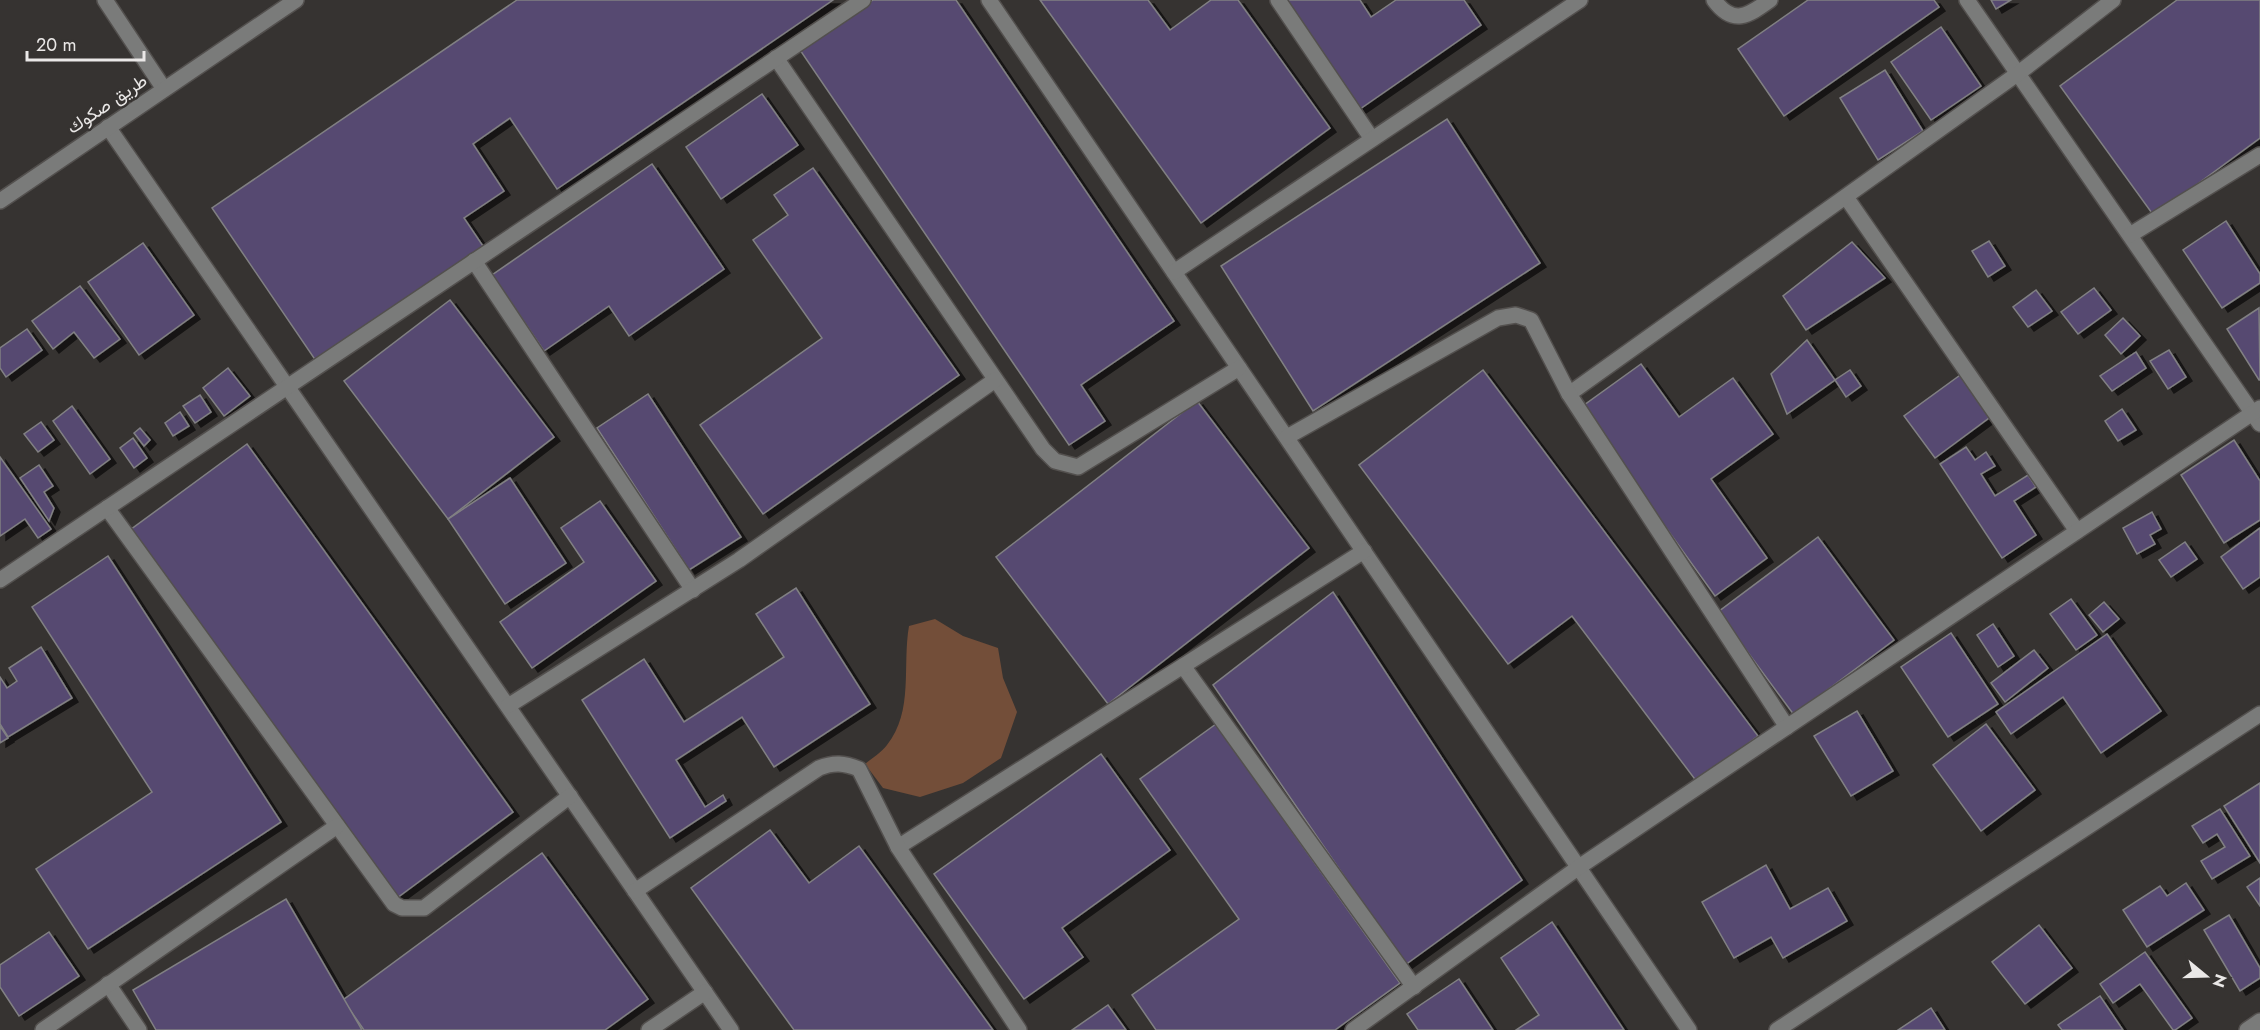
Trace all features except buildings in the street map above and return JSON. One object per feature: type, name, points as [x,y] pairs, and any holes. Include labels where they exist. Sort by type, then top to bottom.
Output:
[{"type":"street","points":[[105,0],[164,89]]},
{"type":"street","name":"طريق صكوك","points":[[1,198],[296,0]]},
{"type":"street","points":[[0,580],[863,0]]},
{"type":"street","points":[[989,0],[1689,1030]]},
{"type":"street","points":[[1278,0],[1371,139]]},
{"type":"street","points":[[1174,272],[1580,0]]},
{"type":"street","points":[[1714,0],[1722,11],[1738,17],[1751,14],[1770,0]]},
{"type":"street","points":[[1353,1030],[1579,867],[2077,531],[2258,415],[2130,235],[2020,72],[1967,0]]},
{"type":"street","points":[[1569,394],[2020,72],[2113,0]]},
{"type":"street","points":[[776,58],[995,380],[1043,449],[1055,460],[1078,467],[1239,368]]},
{"type":"street","points":[[108,127],[731,1030]]},
{"type":"street","points":[[2130,235],[2260,154]]},
{"type":"street","points":[[1846,197],[2077,531]]},
{"type":"street","points":[[474,261],[693,590]]},
{"type":"street","points":[[1287,437],[1498,318],[1516,315],[1531,320],[1569,394],[1787,727]]},
{"type":"street","points":[[508,706],[740,560],[995,380]]},
{"type":"street","points":[[107,508],[394,904],[413,910],[424,908],[570,796]]},
{"type":"street","points":[[898,847],[1364,551]]},
{"type":"street","points":[[1183,666],[1414,987]]},
{"type":"street","points":[[1777,1030],[2260,714]]},
{"type":"street","points":[[635,891],[819,768],[833,762],[859,769],[898,847],[1019,1030]]},
{"type":"street","points":[[43,1030],[337,826]]},
{"type":"street","points":[[108,984],[139,1030]]},
{"type":"street","points":[[649,1030],[705,992]]},
{"type":"street","points":[[2247,1030],[2260,1021]]},
{"type":"shaded area","points":[[935,619],[963,636],[998,648],[1003,678],[1017,712],[1001,758],[963,783],[920,797],[883,788],[865,764],[887,745],[901,718],[906,688],[909,626]]}]
